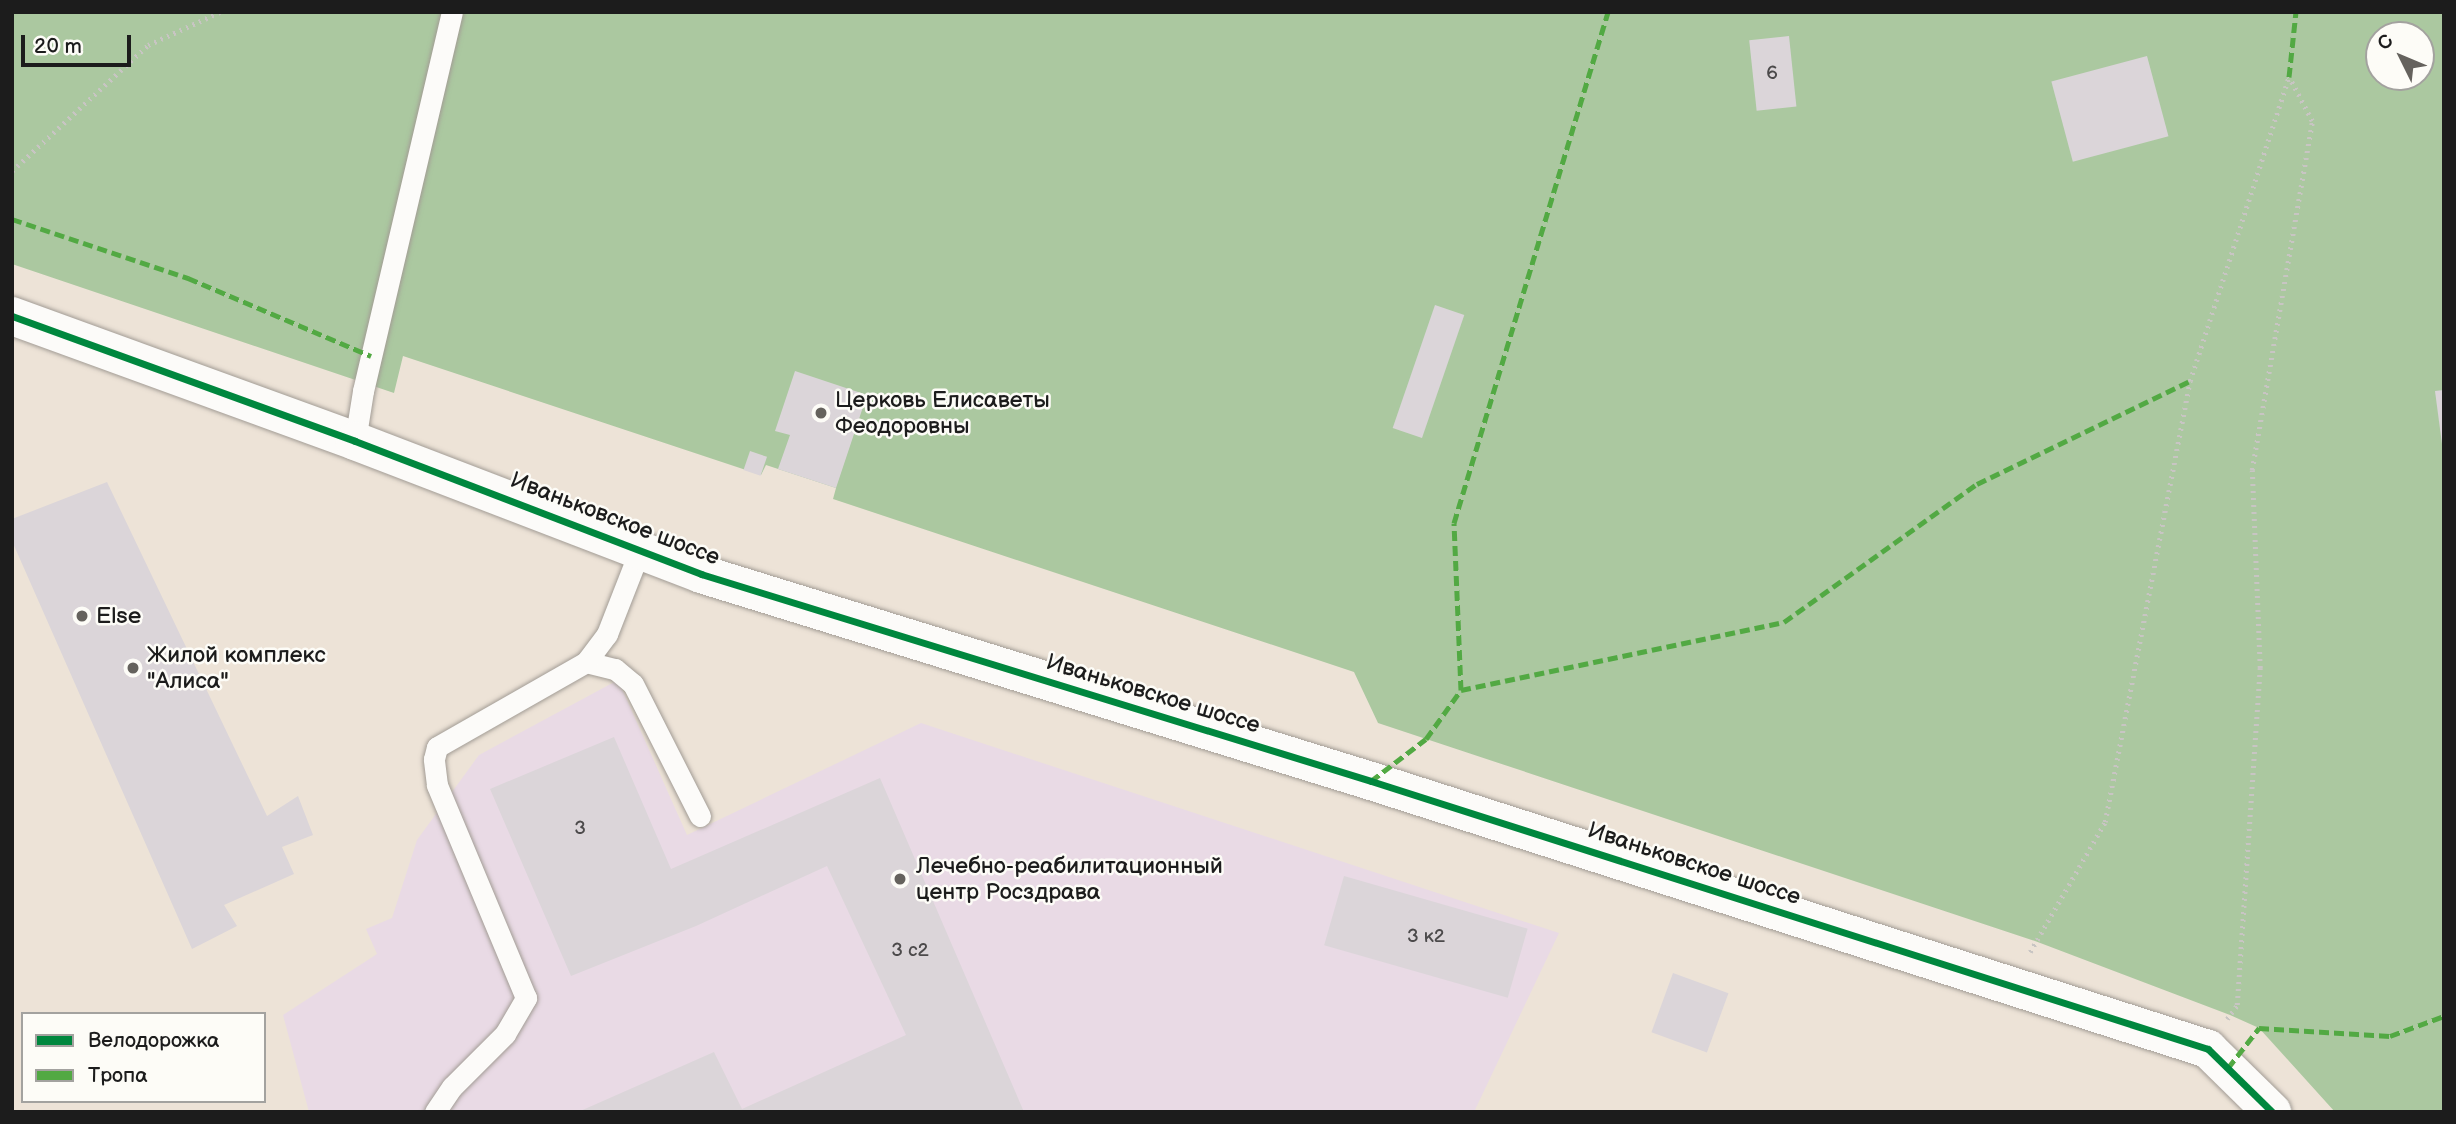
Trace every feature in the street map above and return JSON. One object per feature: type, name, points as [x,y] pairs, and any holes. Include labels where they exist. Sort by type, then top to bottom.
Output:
[{"type":"street","name":"Иваньковское шоссе","points":[[12,316],[355,440],[701,574],[1357,777],[2208,1049],[2273,1112]]},
{"type":"lane","points":[[355,440],[371,356],[452,12]]},
{"type":"lane","points":[[435,1112],[452,1087],[505,1034],[526,998],[437,785],[433,758],[437,747],[586,662],[607,634],[640,550]]},
{"type":"lane","points":[[586,662],[615,669],[634,684],[700,816]]},
{"type":"path","points":[[12,171],[148,45],[220,12]]},
{"type":"path","points":[[2035,941],[2105,822],[2190,381],[2289,77],[2312,121],[2252,470],[2260,668],[2236,1006],[2208,1049]]},
{"type":"shaded area","name":"Лечебно-реабилитационный центр Росздрава","points":[[618,680],[687,835],[921,723],[1559,933],[1474,1112],[309,1112],[283,1015],[377,954],[366,929],[392,918],[417,840],[479,755]]},
{"type":"green space","points":[[12,12],[2444,12],[2444,1112],[2335,1112],[2259,1028],[2230,1015],[2035,941],[1378,723],[1354,672],[833,499],[836,488],[766,465],[761,475],[403,356],[394,393],[12,264]]},
{"type":"building","points":[[1789,36],[1796,107],[1757,111],[1749,40]]},
{"type":"building","points":[[2147,56],[2168,136],[2073,162],[2051,82]]},
{"type":"building","points":[[1435,305],[1464,315],[1422,438],[1393,428]]},
{"type":"building","name":"Церковь Елисаветы Феодоровны","points":[[795,371],[867,395],[836,488],[778,469],[790,435],[775,431]]},
{"type":"building","points":[[2444,390],[2444,444],[2442,444],[2435,391]]},
{"type":"building","points":[[750,451],[767,457],[761,476],[743,470]]},
{"type":"building","name":"Жилой комплекс \"Алиса\"","points":[[107,482],[267,816],[298,796],[313,835],[282,847],[294,874],[224,905],[237,926],[192,949],[12,541],[12,519]]},
{"type":"building","points":[[614,737],[671,869],[880,778],[1024,1112],[578,1112],[714,1052],[742,1109],[906,1035],[827,866],[696,926],[571,976],[490,789]]},
{"type":"building","points":[[1344,876],[1528,929],[1508,998],[1324,945]]},
{"type":"building","points":[[1673,973],[1728,993],[1707,1052],[1651,1032]]},
{"type":"marked path","points":[[1461,690],[1454,523],[1608,12]]},
{"type":"marked path","points":[[2289,77],[2296,12]]},
{"type":"marked path","points":[[12,219],[188,278],[371,356]]},
{"type":"marked path","points":[[1371,781],[1426,739],[1461,690],[1784,622],[1977,484],[2190,381]]},
{"type":"marked path","points":[[2228,1068],[2259,1028],[2390,1036],[2444,1016]]},
{"type":"cycle path","points":[[12,316],[355,441],[701,574],[1371,781],[2208,1049],[2272,1112]]},
{"type":"place","name":"Церковь Елисаветы Феодоровны","points":[[821,413]]},
{"type":"place","name":"Else","points":[[82,616]]},
{"type":"place","name":"Жилой комплекс \"Алиса\"","points":[[133,668]]},
{"type":"place","name":"Лечебно-реабилитационный центр Росздрава","points":[[900,879]]}]
